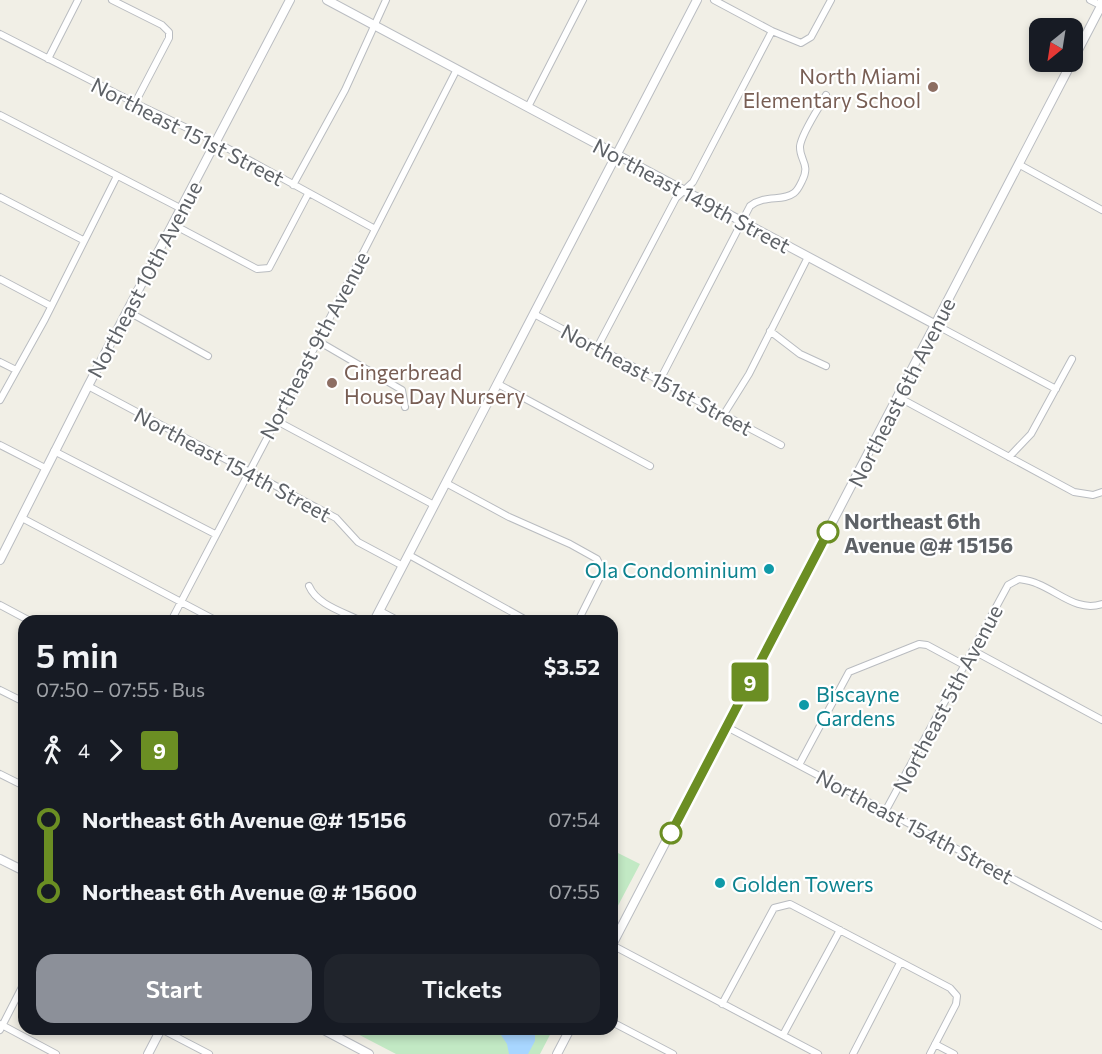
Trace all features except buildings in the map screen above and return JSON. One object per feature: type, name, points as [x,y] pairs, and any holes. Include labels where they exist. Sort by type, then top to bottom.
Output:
[{"type":"street","points":[[48,59],[78,0]]},
{"type":"street","points":[[112,0],[162,25],[169,32],[169,38],[135,103]]},
{"type":"street","name":"Northeast 10th Avenue","points":[[0,560],[45,468],[290,0]]},
{"type":"street","name":"Northeast 149th Street","points":[[327,0],[1056,389]]},
{"type":"street","points":[[293,185],[345,90],[386,0]]},
{"type":"street","points":[[528,107],[583,0]]},
{"type":"street","points":[[378,615],[697,0]]},
{"type":"street","points":[[714,0],[772,31],[801,43],[811,37],[831,0]]},
{"type":"street","points":[[1090,0],[1102,4]]},
{"type":"street","name":"Northeast 6th Avenue","points":[[618,934],[1102,4]]},
{"type":"street","points":[[598,346],[676,198],[693,182],[772,31]]},
{"type":"street","name":"Northeast 151st Street","points":[[0,34],[216,142],[375,229]]},
{"type":"street","name":"Northeast 9th Avenue","points":[[174,615],[457,69]]},
{"type":"street","points":[[660,380],[750,206],[759,200],[784,197],[795,192],[805,175],[806,166],[800,148],[802,139],[826,95]]},
{"type":"street","points":[[0,115],[180,208]]},
{"type":"street","points":[[1020,165],[1102,210]]},
{"type":"street","points":[[0,400],[117,176]]},
{"type":"street","points":[[172,224],[257,269],[269,268],[308,194]]},
{"type":"street","points":[[0,197],[83,240]]},
{"type":"street","points":[[724,414],[749,374],[808,257]]},
{"type":"street","points":[[0,279],[51,306]]},
{"type":"street","points":[[127,310],[208,356]]},
{"type":"street","name":"Northeast 151st Street","points":[[534,314],[781,445]]},
{"type":"street","points":[[770,331],[800,354],[826,366]]},
{"type":"street","points":[[318,341],[402,390],[405,407]]},
{"type":"street","points":[[1009,457],[1031,434],[1072,359]]},
{"type":"street","points":[[0,362],[16,370]]},
{"type":"street","points":[[498,384],[650,466]]},
{"type":"street","name":"Northeast 154th Street","points":[[88,386],[336,518],[358,542],[403,566]]},
{"type":"street","points":[[898,397],[1074,492],[1093,495],[1102,492]]},
{"type":"street","points":[[275,420],[434,505]]},
{"type":"street","points":[[0,445],[45,468]]},
{"type":"street","points":[[54,451],[215,534]]},
{"type":"street","points":[[447,483],[508,517],[570,544],[597,559],[603,571],[581,615]]},
{"type":"street","points":[[22,518],[206,615]]},
{"type":"street","points":[[409,555],[517,615]]},
{"type":"street","name":"Northeast 5th Avenue","points":[[886,810],[1008,585],[1019,579],[1037,583],[1081,606],[1092,608],[1102,604]]},
{"type":"street","points":[[309,586],[319,599],[350,615]]},
{"type":"street","points":[[0,605],[19,615]]},
{"type":"street","points":[[380,611],[388,615]]},
{"type":"street","points":[[799,765],[849,672],[919,644],[927,645],[966,666]]},
{"type":"street","points":[[974,651],[1102,720]]},
{"type":"street","points":[[0,690],[18,699]]},
{"type":"street","name":"Northeast 154th Street","points":[[727,727],[1102,926]]},
{"type":"street","points":[[0,774],[18,783]]},
{"type":"street","points":[[0,859],[18,868]]},
{"type":"street","points":[[722,1004],[774,908],[790,904],[950,988],[957,996],[956,1004],[930,1054]]},
{"type":"street","points":[[783,1035],[840,930]]},
{"type":"street","points":[[618,948],[818,1054]]},
{"type":"street","points":[[853,1054],[900,963]]},
{"type":"street","points":[[18,994],[1,1027],[56,1054]]},
{"type":"street","points":[[618,1025],[673,1054]]},
{"type":"street","points":[[148,1054],[158,1035]]},
{"type":"street","points":[[173,1035],[209,1054]]},
{"type":"street","points":[[331,1035],[355,1051],[369,1054]]},
{"type":"street","points":[[557,1054],[567,1035]]},
{"type":"street","points":[[935,1044],[954,1054]]},
{"type":"green space","points":[[618,853],[640,864],[618,906]]},
{"type":"green space","points":[[360,1035],[550,1035],[540,1054],[396,1054]]},
{"type":"water","points":[[501,1035],[535,1035],[535,1041],[528,1054],[509,1054],[507,1044]]},
{"type":"bus line","name":"9","points":[[671,833],[828,532]]},
{"type":"place","name":"North Miami Elementary School","points":[[933,87]]},
{"type":"place","name":"Gingerbread House Day Nursery","points":[[332,383]]},
{"type":"place","name":"Northeast 6th Avenue @# 15156","points":[[828,532]]},
{"type":"place","name":"Ola Condominium","points":[[769,569]]},
{"type":"place","name":"Biscayne Gardens","points":[[804,705]]},
{"type":"place","name":"Golden Towers","points":[[720,883]]}]
